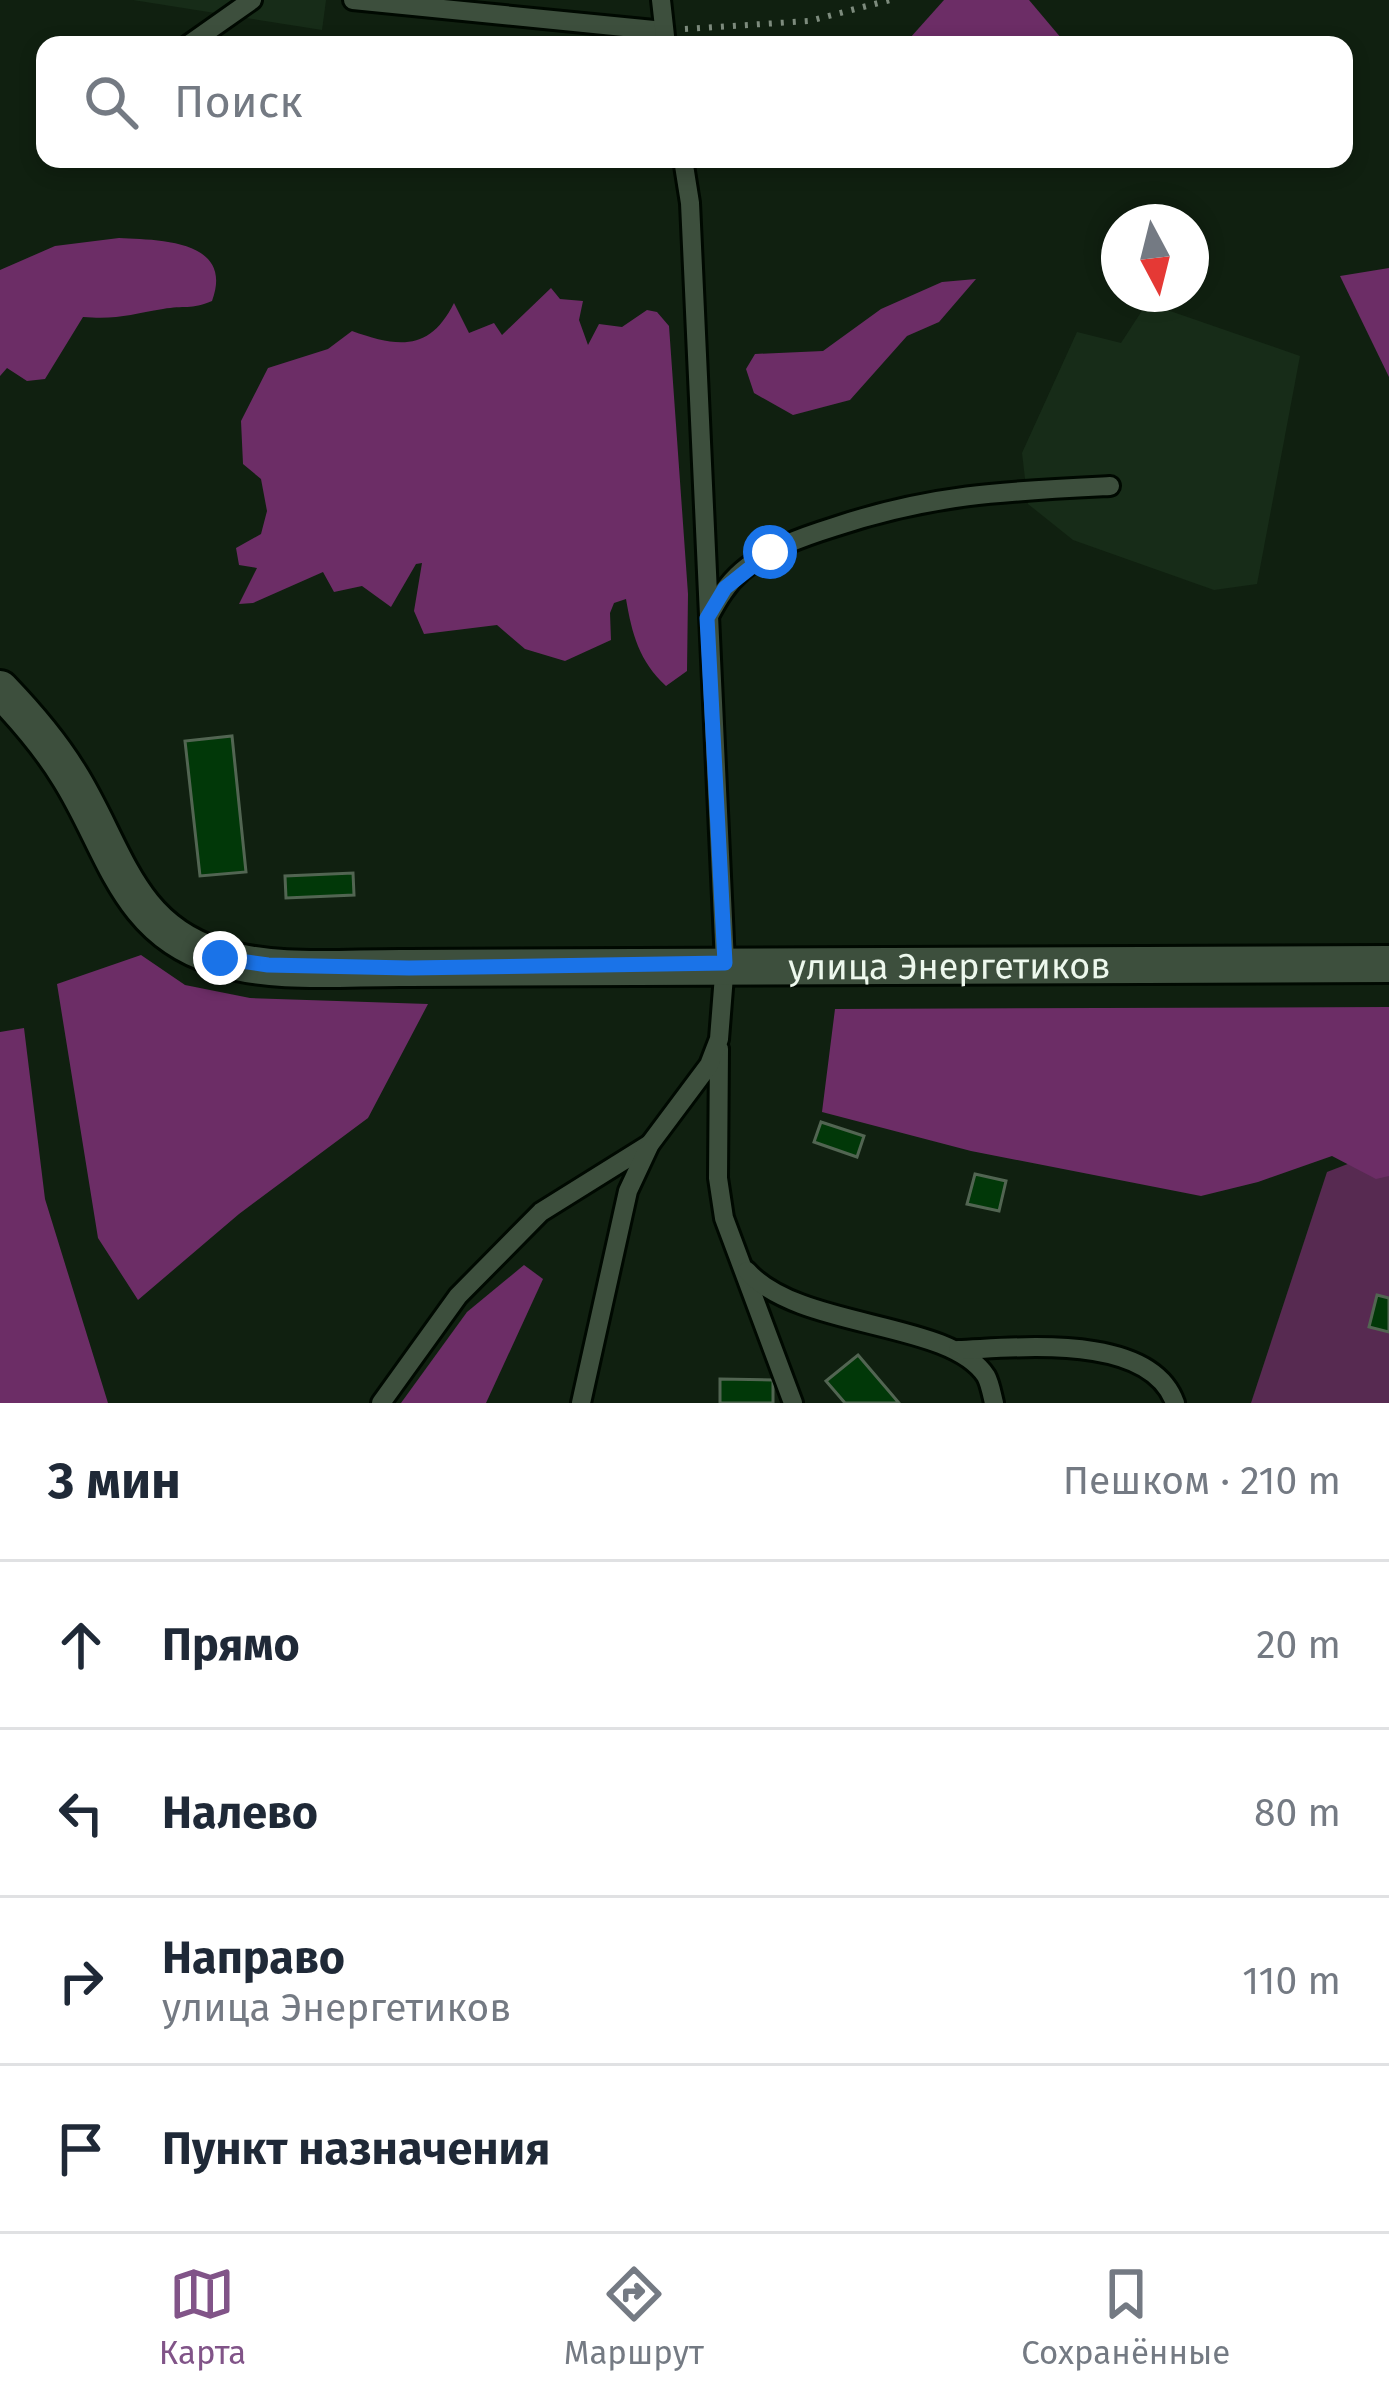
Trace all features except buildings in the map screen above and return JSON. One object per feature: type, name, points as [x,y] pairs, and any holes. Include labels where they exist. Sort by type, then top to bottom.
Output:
[{"type":"street","name":"улица Энергетиков","points":[[0,689],[69,775],[130,892],[153,921],[180,943],[220,958],[268,965],[409,968],[725,963],[1389,964]]},
{"type":"lane","points":[[201,36],[252,0]]},
{"type":"lane","points":[[353,0],[649,36]]},
{"type":"lane","points":[[661,0],[665,36]]},
{"type":"lane","points":[[684,168],[690,202],[725,963],[718,1178],[724,1219],[793,1403]]},
{"type":"lane","points":[[707,618],[725,588],[770,552],[896,506],[967,494],[1110,486]]},
{"type":"lane","points":[[581,1403],[628,1191],[650,1144],[709,1065],[719,1039]]},
{"type":"lane","points":[[381,1403],[458,1296],[542,1212],[650,1144]]},
{"type":"lane","points":[[740,1263],[759,1284],[794,1302],[958,1350],[1068,1346],[1140,1364],[1169,1387],[1175,1403]]},
{"type":"lane","points":[[958,1350],[986,1376],[994,1403]]},
{"type":"path","points":[[682,36],[808,21],[890,0]]},
{"type":"shaded area","points":[[133,0],[326,0],[322,30]]},
{"type":"shaded area","points":[[944,0],[1029,0],[1059,36],[912,36]]},
{"type":"shaded area","points":[[119,238],[171,242],[203,254],[213,265],[212,301],[124,316],[83,317],[45,379],[27,381],[7,368],[0,376],[0,270],[55,246]]},
{"type":"shaded area","points":[[1389,268],[1389,377],[1340,276]]},
{"type":"shaded area","points":[[976,279],[939,322],[907,336],[850,400],[793,415],[754,393],[746,369],[755,354],[823,351],[881,309],[942,282]]},
{"type":"shaded area","points":[[551,288],[560,299],[583,301],[579,320],[588,345],[599,324],[622,327],[647,310],[657,312],[669,326],[688,594],[687,671],[666,686],[657,677],[638,646],[626,599],[614,603],[610,613],[611,640],[565,661],[525,649],[497,625],[424,634],[414,611],[422,563],[416,564],[391,607],[362,586],[334,592],[323,572],[253,603],[239,604],[257,568],[239,565],[236,548],[261,534],[267,511],[261,479],[243,464],[241,421],[268,368],[328,349],[352,331],[384,341],[424,337],[445,319],[454,303],[469,333],[494,323],[502,335]]},
{"type":"shaded area","points":[[1141,312],[1173,312],[1300,356],[1257,584],[1214,590],[1073,540],[1028,504],[1022,453],[1077,332],[1121,343]]},
{"type":"shaded area","points":[[141,955],[185,985],[250,998],[428,1004],[368,1118],[239,1214],[138,1300],[98,1238],[57,984]]},
{"type":"shaded area","points":[[1389,1007],[1389,1176],[1376,1179],[1332,1156],[1201,1196],[971,1151],[822,1112],[835,1009]]},
{"type":"shaded area","points":[[24,1028],[45,1199],[108,1403],[0,1403],[0,1032]]},
{"type":"shaded area","points":[[1389,1148],[1389,1403],[1251,1403],[1327,1172]]},
{"type":"shaded area","points":[[524,1265],[543,1279],[486,1403],[401,1403],[467,1312]]},
{"type":"route","points":[[220,958],[268,965],[409,968],[725,963],[707,618],[725,588],[770,552]]}]
